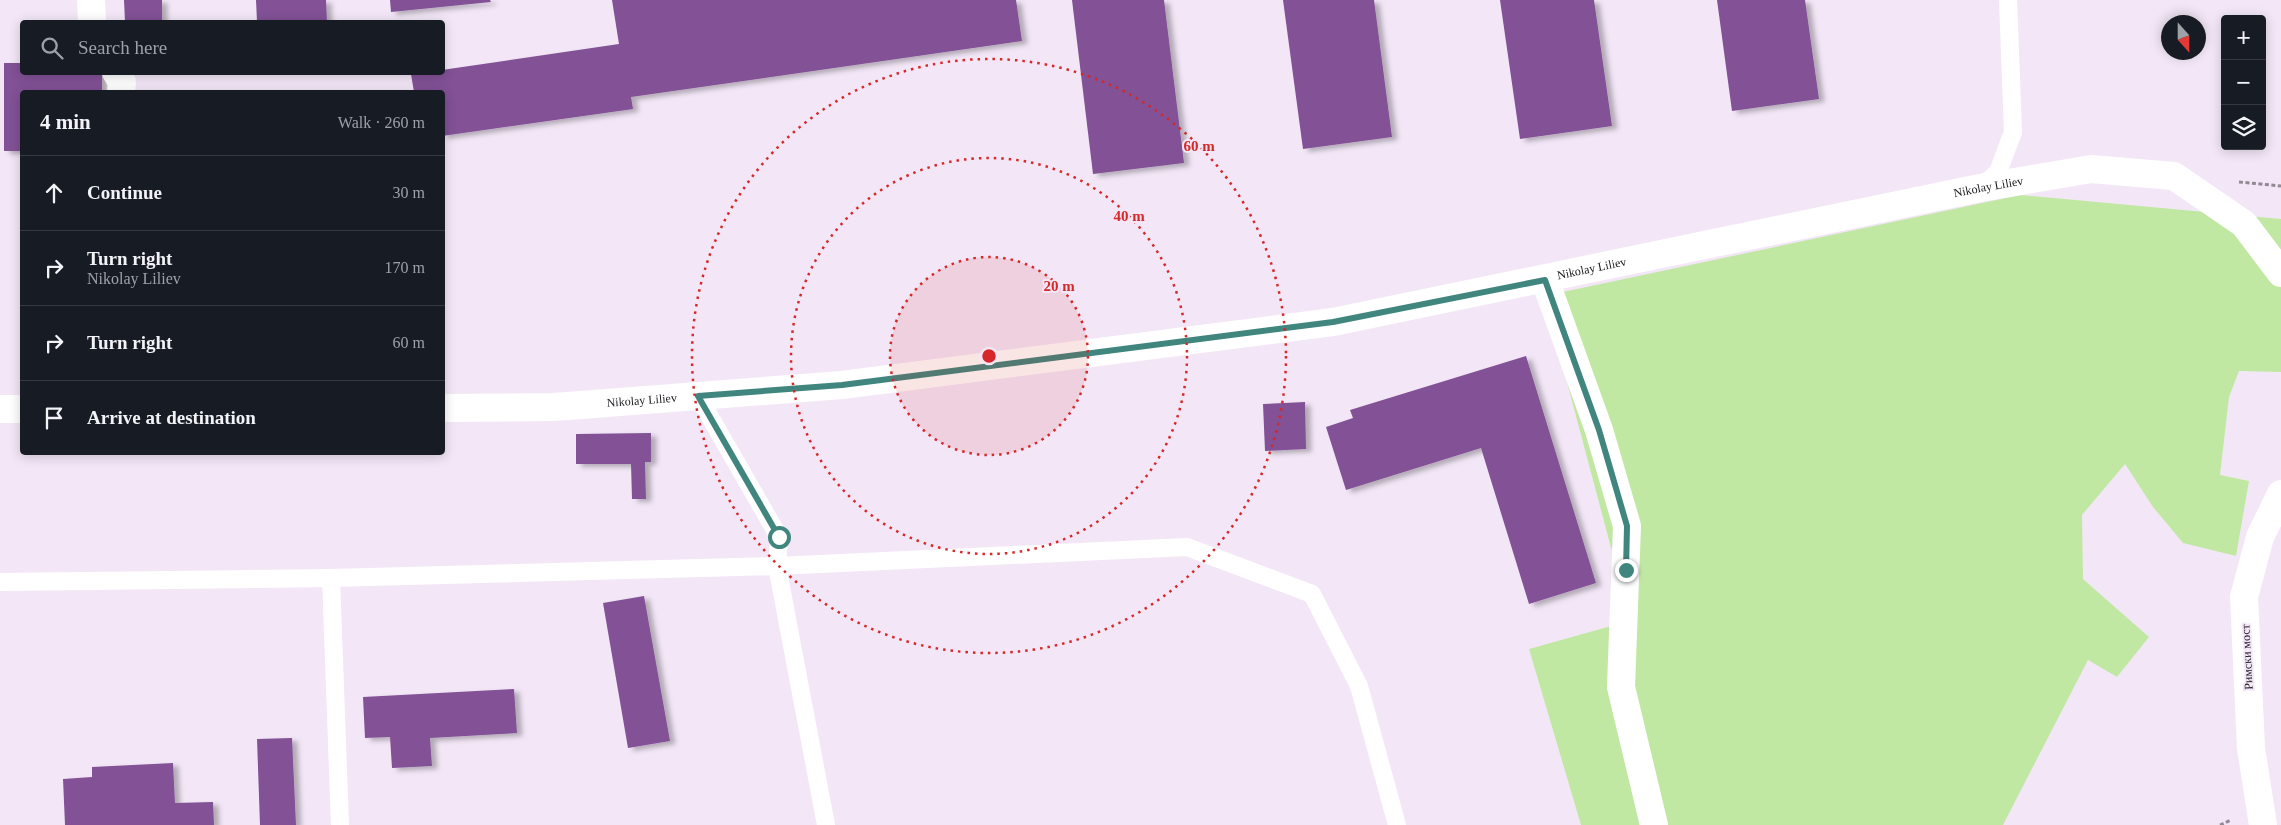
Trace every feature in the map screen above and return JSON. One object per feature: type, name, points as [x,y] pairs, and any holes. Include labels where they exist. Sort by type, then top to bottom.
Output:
[{"type":"street","points":[[91,0],[92,20]]},
{"type":"street","points":[[118,75],[122,82],[122,90]]},
{"type":"street","name":"Nikolay Liliev","points":[[445,408],[554,407],[842,385],[1333,322],[1545,280],[1980,188],[2091,169],[2174,176],[2244,224],[2281,272]]},
{"type":"street","points":[[1545,280],[1599,430],[1627,526],[1621,687],[1654,825]]},
{"type":"street","points":[[0,409],[20,409]]},
{"type":"street","name":"Римски мост","points":[[2263,825],[2251,748],[2244,597],[2260,537],[2281,494]]},
{"type":"lane","points":[[1980,188],[1998,172],[2012,132],[2008,0]]},
{"type":"lane","points":[[698,396],[779,537],[777,566],[826,825]]},
{"type":"lane","points":[[0,582],[331,578],[777,566],[1187,547],[1312,594],[1359,686],[1397,825]]},
{"type":"lane","points":[[331,578],[340,825]]},
{"type":"green space","points":[[2020,195],[2281,219],[2281,372],[2239,371],[2229,397],[2220,475],[2249,481],[2236,556],[2183,543],[2153,507],[2125,464],[2082,515],[2083,579],[2149,637],[2117,677],[2088,660],[2003,825],[1581,825],[1529,649],[1611,626],[1622,589],[1544,296]]},
{"type":"building","points":[[124,0],[162,0],[162,20],[125,20]]},
{"type":"building","points":[[256,0],[326,0],[327,20],[257,20]]},
{"type":"building","points":[[390,0],[490,0],[491,2],[391,12]]},
{"type":"building","points":[[612,0],[1016,0],[1022,41],[631,97],[633,109],[445,136],[445,90],[414,90],[411,75],[445,75],[445,70],[619,44]]},
{"type":"building","points":[[1072,0],[1164,0],[1184,163],[1093,174]]},
{"type":"building","points":[[1283,0],[1374,0],[1392,137],[1303,149]]},
{"type":"building","points":[[1500,0],[1594,0],[1612,126],[1520,139]]},
{"type":"building","points":[[1717,0],[1805,0],[1819,99],[1732,111]]},
{"type":"building","points":[[4,63],[20,63],[20,75],[102,75],[102,90],[20,90],[20,151],[4,151]]},
{"type":"building","points":[[1526,356],[1596,583],[1529,604],[1481,448],[1346,490],[1326,427],[1353,418],[1350,410]]},
{"type":"building","points":[[1305,402],[1306,449],[1265,451],[1263,404]]},
{"type":"building","points":[[651,433],[651,462],[645,462],[646,499],[632,499],[631,464],[576,464],[576,434]]},
{"type":"building","points":[[644,596],[670,741],[628,748],[603,603]]},
{"type":"building","points":[[514,689],[517,733],[430,738],[432,766],[392,768],[390,737],[365,738],[363,697]]},
{"type":"building","points":[[292,738],[296,825],[260,825],[257,739]]},
{"type":"building","points":[[173,763],[175,803],[213,802],[214,825],[65,825],[63,779],[92,777],[92,767]]},
{"type":"route","points":[[779,537],[698,396],[842,385],[1333,322],[1545,280],[1599,430],[1627,526],[1626,570]]}]
